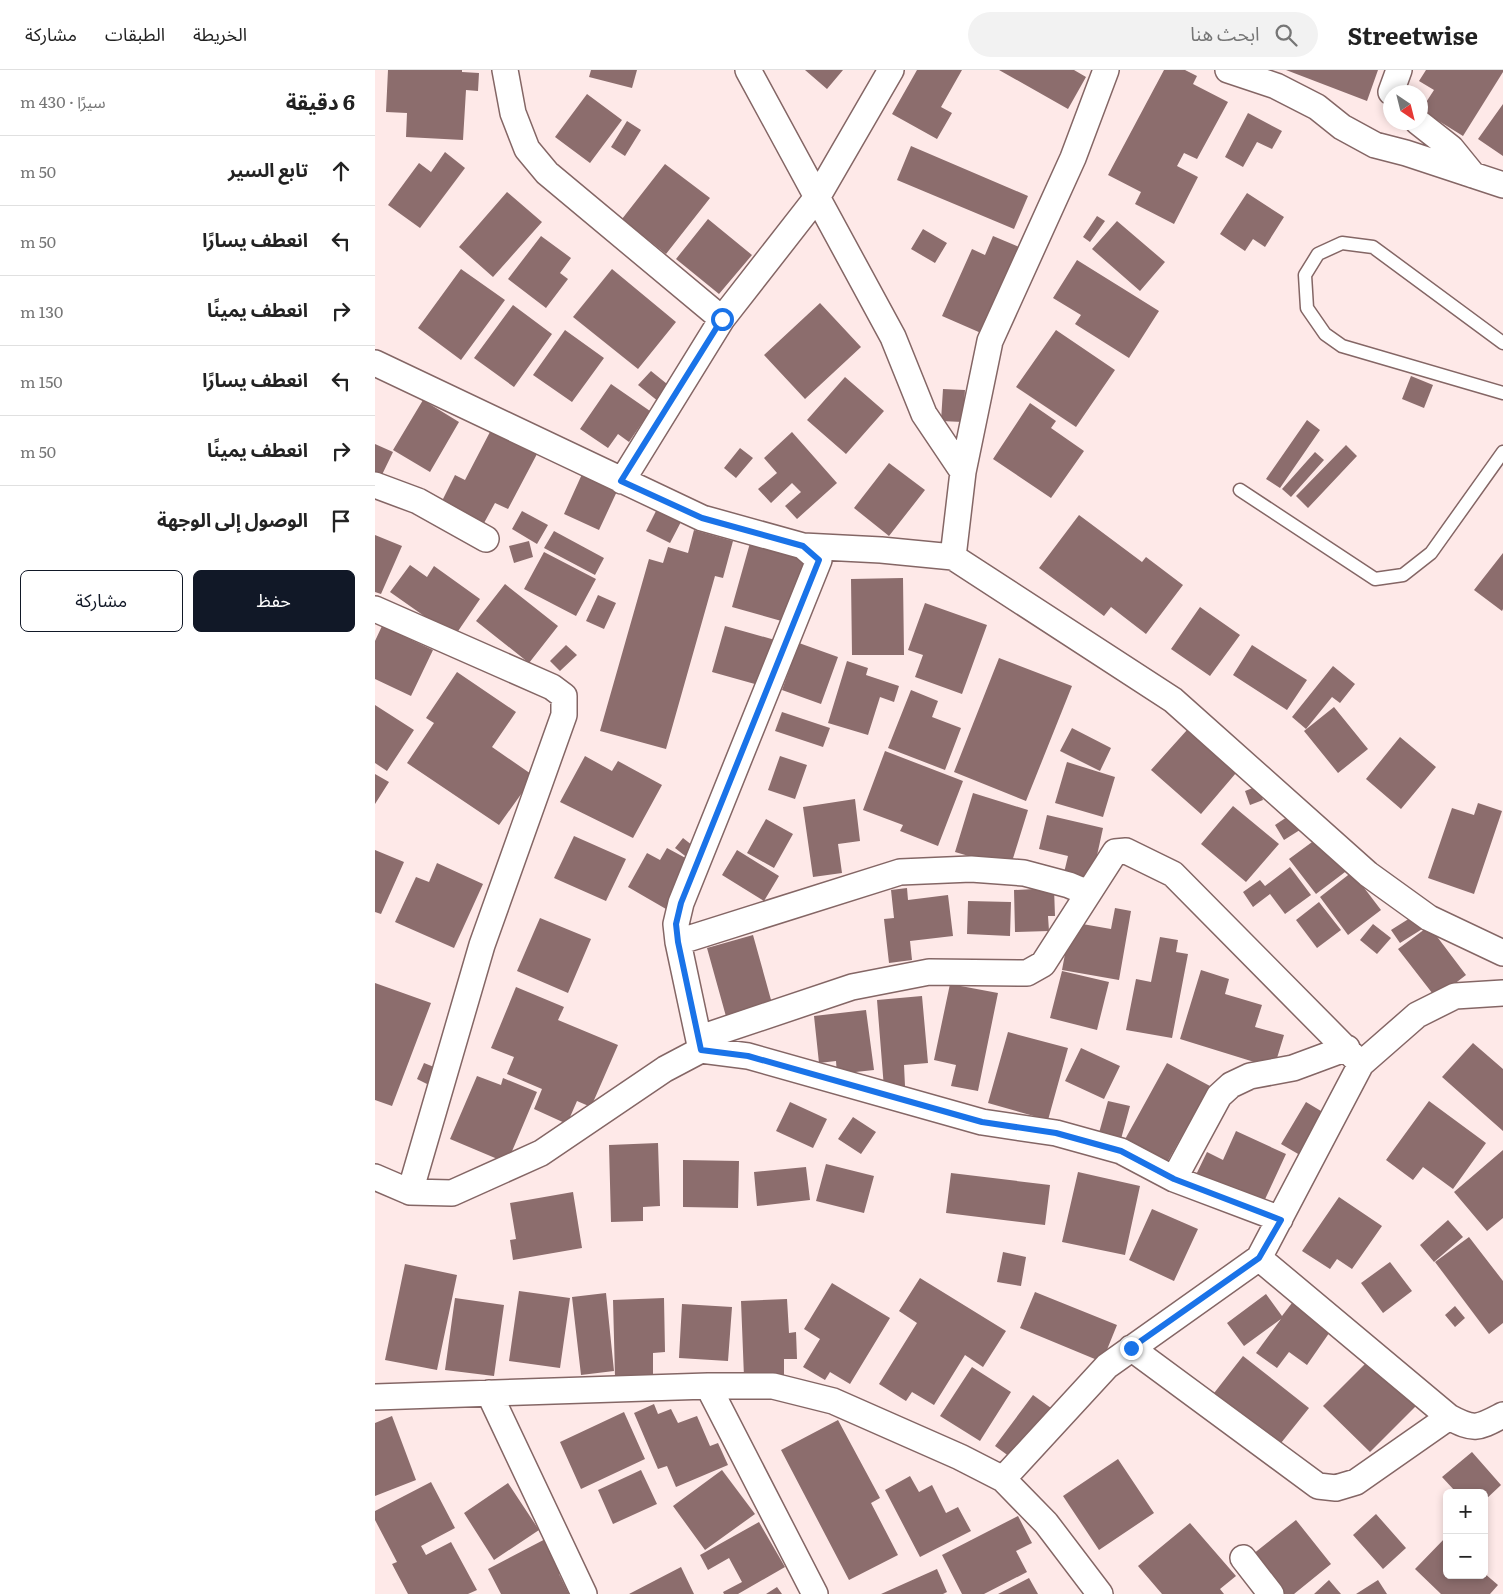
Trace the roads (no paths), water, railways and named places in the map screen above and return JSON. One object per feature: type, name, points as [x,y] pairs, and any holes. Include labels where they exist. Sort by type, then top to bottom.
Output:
[{"type":"street","points":[[505,70],[513,113],[527,149],[547,173],[722,319]]},
{"type":"street","points":[[748,70],[893,336],[923,414],[963,472]]},
{"type":"street","points":[[621,481],[722,319],[818,196],[891,70]]},
{"type":"street","points":[[953,557],[963,472],[991,340],[1073,158],[1106,70]]},
{"type":"street","points":[[1228,70],[1284,90],[1317,107],[1342,127],[1375,145],[1406,153],[1503,185]]},
{"type":"street","points":[[1394,85],[1399,70]]},
{"type":"street","points":[[1428,130],[1451,148],[1473,175]]},
{"type":"street","points":[[375,362],[702,518],[803,546],[881,550],[953,557],[1173,700],[1368,874],[1421,913],[1503,953]]},
{"type":"street","points":[[375,485],[419,501],[486,539]]},
{"type":"street","points":[[700,1044],[678,942],[676,924],[681,903],[819,560],[803,546]]},
{"type":"street","points":[[375,609],[552,687],[564,696],[564,715],[482,946],[410,1192]]},
{"type":"street","points":[[375,1177],[410,1192],[452,1193],[541,1153],[700,1044],[852,987],[929,972],[1027,973],[1043,964],[1115,852],[1126,851],[1173,874],[1354,1056]]},
{"type":"street","points":[[678,942],[900,872],[971,870],[1024,873],[1069,885],[1088,893]]},
{"type":"street","points":[[1174,1179],[1219,1096],[1231,1085],[1250,1076],[1354,1056],[1417,1015],[1455,996],[1503,993]]},
{"type":"street","points":[[700,1044],[982,1122],[1075,1138],[1121,1151],[1174,1179],[1281,1220]]},
{"type":"street","points":[[1003,1479],[1107,1366],[1259,1258],[1281,1220],[1354,1056]]},
{"type":"street","points":[[1259,1258],[1449,1417],[1467,1427],[1483,1426],[1503,1415]]},
{"type":"street","points":[[1131,1348],[1318,1486],[1336,1488],[1356,1482],[1449,1417]]},
{"type":"street","points":[[708,1386],[815,1594]]},
{"type":"street","points":[[375,1397],[708,1386],[773,1386],[833,1401],[960,1457],[1003,1479],[1046,1523],[1100,1594]]},
{"type":"street","points":[[489,1393],[584,1594]]},
{"type":"street","points":[[1243,1558],[1271,1594]]},
{"type":"lane","points":[[1503,343],[1373,247],[1342,243],[1318,254],[1305,275],[1307,308],[1325,334],[1342,346],[1503,393]]},
{"type":"lane","points":[[1240,490],[1375,579],[1403,575],[1431,553],[1503,452]]}]
